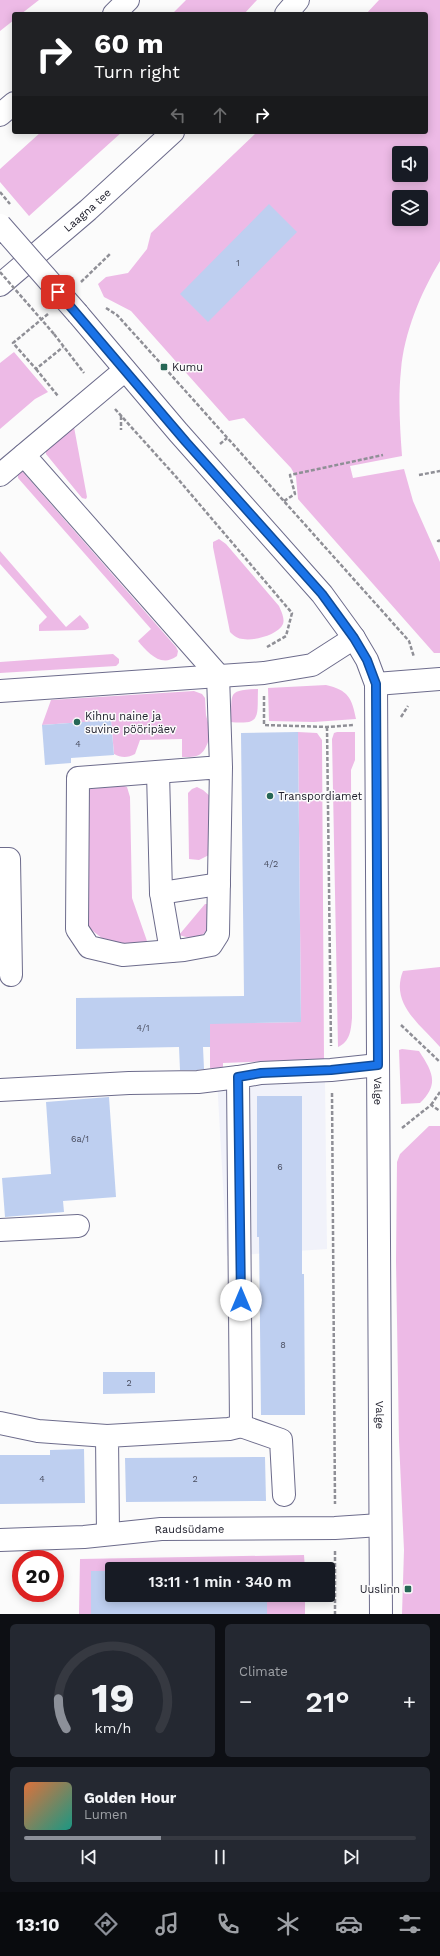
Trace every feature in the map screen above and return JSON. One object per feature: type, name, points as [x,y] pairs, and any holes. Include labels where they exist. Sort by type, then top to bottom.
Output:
[{"type":"street","points":[[116,12],[128,0]]},
{"type":"street","points":[[288,12],[298,0]]},
{"type":"street","points":[[0,115],[12,105]]},
{"type":"street","name":"Laagna tee","points":[[0,285],[88,210],[171,134]]},
{"type":"street","name":"Valge","points":[[0,225],[78,314],[201,460],[322,594],[354,638],[367,660],[376,684],[381,1614]]},
{"type":"street","points":[[0,475],[125,370]]},
{"type":"street","points":[[24,455],[218,675],[221,767],[218,934],[211,945],[171,951],[123,955],[89,947],[77,929],[78,778],[221,767]]},
{"type":"street","points":[[0,691],[264,673],[312,665],[354,638]]},
{"type":"street","points":[[376,684],[440,679]]},
{"type":"street","points":[[158,772],[161,893],[171,951]]},
{"type":"street","points":[[0,859],[9,859],[10,975]]},
{"type":"street","points":[[161,893],[219,884]]},
{"type":"street","points":[[0,1090],[129,1083],[198,1082],[261,1073],[331,1070],[378,1065]]},
{"type":"street","points":[[238,1077],[242,1426]]},
{"type":"street","points":[[0,1230],[78,1226]]},
{"type":"street","points":[[0,1423],[38,1431],[107,1436],[229,1429],[242,1426],[281,1440],[284,1495]]},
{"type":"street","points":[[107,1436],[108,1534]]},
{"type":"street","name":"Raudsüdame","points":[[0,1540],[108,1534],[161,1529],[335,1528],[380,1525]]},
{"type":"path","points":[[0,272],[54,334],[99,392],[178,479],[292,612],[286,636],[264,648],[264,725],[327,727],[335,1614]]},
{"type":"path","points":[[46,316],[13,343],[53,390]]},
{"type":"path","points":[[36,369],[63,346]]},
{"type":"path","points":[[120,416],[121,430]]},
{"type":"path","points":[[284,501],[296,494],[290,476],[383,454]]},
{"type":"path","points":[[419,475],[440,471]]},
{"type":"path","points":[[377,1017],[400,1024],[440,1062]]},
{"type":"path","points":[[378,1143],[408,1124],[432,1105],[440,1092]]},
{"type":"path","points":[[432,1105],[440,1111]]},
{"type":"shaded area","points":[[0,0],[39,0],[24,12],[12,12],[12,22],[0,31]]},
{"type":"shaded area","points":[[186,0],[257,0],[246,12],[174,12]]},
{"type":"shaded area","points":[[379,0],[440,0],[440,261],[426,286],[414,313],[403,356],[399,402],[402,456],[350,466],[353,478],[404,469],[413,501],[440,562],[440,653],[434,653],[298,499],[296,477],[291,468],[244,418],[229,421],[131,311],[104,297],[98,284],[106,277],[128,273],[147,249],[151,233],[255,134],[428,134],[428,12],[368,12]]},
{"type":"shaded area","points":[[39,134],[120,134],[29,216],[0,182],[0,169]]},
{"type":"shaded area","points":[[14,352],[48,392],[35,399],[0,429],[0,363]]},
{"type":"shaded area","points":[[74,427],[87,497],[86,499],[82,498],[46,454],[46,450]]},
{"type":"shaded area","points":[[22,471],[176,647],[178,651],[177,656],[171,659],[160,660],[155,658],[138,641],[151,629],[18,478],[18,473]]},
{"type":"shaded area","points":[[219,539],[226,544],[279,606],[284,619],[283,624],[271,634],[253,639],[241,639],[230,632],[213,547],[213,542]]},
{"type":"shaded area","points":[[0,551],[66,627],[80,615],[88,624],[89,628],[85,630],[39,631],[39,625],[47,617],[0,564]]},
{"type":"shaded area","points":[[113,654],[119,659],[119,663],[116,666],[0,673],[0,662]]},
{"type":"shaded area","points":[[326,685],[339,689],[348,696],[351,700],[356,719],[314,722],[269,721],[268,688]]},
{"type":"shaded area","points":[[258,689],[258,706],[256,717],[248,722],[230,722],[232,700],[235,693]]},
{"type":"shaded area","points":[[194,691],[202,694],[205,698],[206,715],[211,734],[204,750],[199,755],[182,757],[182,739],[140,740],[135,754],[124,757],[119,756],[114,754],[111,720],[42,725],[51,700]]},
{"type":"shaded area","points":[[298,732],[317,733],[322,740],[324,1059],[223,1063],[223,1068],[210,1068],[210,1010],[244,1023],[301,1022]]},
{"type":"shaded area","points":[[355,732],[355,760],[351,770],[352,1018],[347,1039],[338,1047],[332,739],[334,733]]},
{"type":"shaded area","points":[[127,787],[130,797],[132,898],[147,941],[146,945],[112,946],[89,928],[85,906],[88,789]]},
{"type":"shaded area","points":[[197,787],[211,797],[209,855],[199,860],[189,859],[188,793]]},
{"type":"shaded area","points":[[205,904],[209,904],[210,921],[207,930],[193,939],[179,935]]},
{"type":"shaded area","points":[[440,967],[440,1047],[409,1013],[400,994],[400,983],[403,971]]},
{"type":"shaded area","points":[[399,1050],[419,1051],[432,1077],[430,1090],[420,1103],[401,1104]]},
{"type":"shaded area","points":[[325,1078],[327,1249],[227,1256],[217,1079]]},
{"type":"shaded area","points":[[429,1126],[440,1126],[440,1614],[402,1614],[404,1550],[399,1441],[396,1261],[397,1162],[400,1154]]},
{"type":"shaded area","points":[[304,1555],[304,1562],[105,1562],[105,1571],[91,1571],[91,1614],[79,1614],[80,1559]]},
{"type":"shaded area","points":[[267,1602],[305,1602],[305,1614],[267,1614]]},
{"type":"building","points":[[269,204],[297,232],[208,322],[180,294]]},
{"type":"building","points":[[111,720],[114,755],[71,758],[71,763],[45,765],[42,725]]},
{"type":"building","points":[[298,732],[301,1022],[210,1024],[210,1047],[203,1047],[204,1069],[197,1070],[180,1070],[179,1047],[76,1049],[76,998],[244,996],[241,733]]},
{"type":"building","points":[[257,1096],[302,1096],[302,1274],[304,1274],[305,1415],[261,1415],[259,1237],[257,1237]]},
{"type":"building","points":[[109,1097],[116,1197],[63,1201],[64,1212],[5,1217],[2,1178],[51,1174],[46,1102]]},
{"type":"building","points":[[103,1372],[155,1372],[155,1393],[103,1394]]},
{"type":"building","points":[[84,1449],[85,1503],[0,1504],[0,1455],[50,1455],[50,1450]]},
{"type":"building","points":[[265,1457],[266,1501],[126,1502],[125,1458]]},
{"type":"building","points":[[91,1571],[105,1571],[105,1602],[267,1602],[267,1614],[91,1614]]},
{"type":"place","name":"Kumu","points":[[164,367]]},
{"type":"place","name":"Kihnu naine ja suvine pööripäev","points":[[77,722]]},
{"type":"place","name":"Transpordiamet","points":[[270,796]]},
{"type":"place","name":"Uuslinn","points":[[408,1589]]},
{"type":"route","points":[[58,292],[201,460],[322,594],[354,638],[367,660],[376,684],[375,724],[378,1065],[331,1070],[261,1073],[238,1077],[241,1300]]}]
